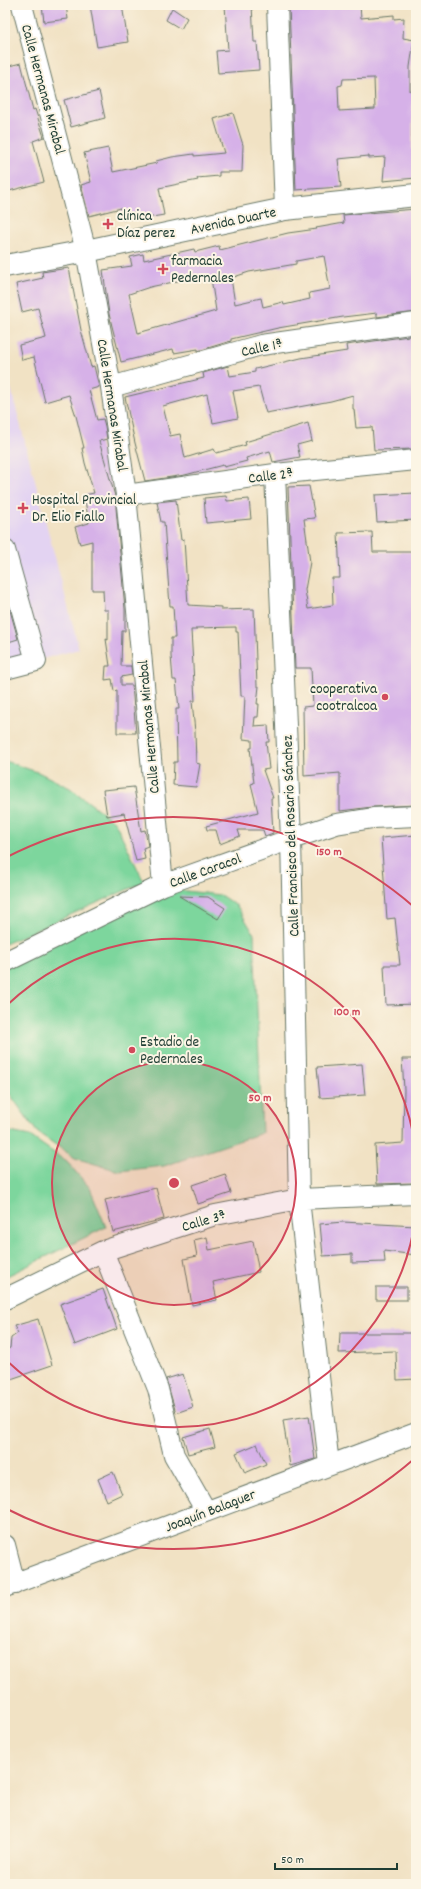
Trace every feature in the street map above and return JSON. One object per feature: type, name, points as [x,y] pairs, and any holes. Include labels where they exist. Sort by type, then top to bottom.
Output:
[{"type":"main road","name":"Avenida Duarte","points":[[5,266],[86,251],[286,209],[416,195]]},
{"type":"street","name":"Calle Hermanas Mirabal","points":[[22,5],[86,251],[111,387],[126,495],[163,885]]},
{"type":"street","points":[[277,5],[286,209]]},
{"type":"street","name":"Calle 1ª","points":[[111,387],[261,345],[416,323]]},
{"type":"street","name":"Calle 2ª","points":[[126,495],[275,474],[416,460]]},
{"type":"street","name":"Calle Francisco del Rosario Sánchez","points":[[275,474],[291,839],[299,1199],[329,1465]]},
{"type":"street","points":[[5,669],[36,661],[6,555]]},
{"type":"street","name":"Calle Caracol","points":[[5,962],[163,885],[291,839],[336,824],[372,818],[416,816]]},
{"type":"street","name":"Calle 3ª","points":[[5,1299],[103,1251],[215,1215],[299,1199],[416,1194]]},
{"type":"street","points":[[103,1251],[158,1389],[174,1455],[206,1511]]},
{"type":"street","name":"Joaquín Balaguer","points":[[10,1586],[416,1433]]},
{"type":"street","points":[[5,1545],[10,1586]]},
{"type":"shaded area","name":"Hospital Provincial Dr. Elio Fiallo","points":[[5,366],[79,649],[5,669]]},
{"type":"green space","points":[[5,761],[40,773],[70,788],[115,822],[144,882],[5,944]]},
{"type":"green space","name":"Estadio de Pedernales","points":[[169,889],[220,895],[237,906],[254,934],[262,1133],[164,1166],[119,1171],[75,1158],[37,1132],[9,1093],[5,1081],[5,965]]},
{"type":"green space","points":[[5,1131],[30,1136],[67,1162],[90,1188],[106,1227],[5,1277]]},
{"type":"building","points":[[42,5],[66,5],[68,19],[44,22]]},
{"type":"building","points":[[90,5],[122,5],[128,42],[97,47]]},
{"type":"building","points":[[225,5],[252,5],[254,42],[257,42],[259,70],[218,73],[216,51],[228,50]]},
{"type":"building","points":[[289,5],[360,5],[361,18],[394,15],[394,19],[404,18],[403,38],[414,40],[410,67],[410,91],[413,91],[412,149],[415,149],[416,178],[383,181],[385,157],[369,158],[369,156],[338,159],[341,187],[296,190]],"holes":[[[374,78],[375,109],[339,111],[338,86],[342,85],[343,79]]]},
{"type":"building","points":[[172,8],[187,18],[181,29],[166,20]]},
{"type":"building","points":[[21,63],[33,110],[35,109],[44,137],[33,141],[44,182],[5,192],[5,67]]},
{"type":"building","points":[[99,91],[105,118],[71,127],[64,100]]},
{"type":"building","points":[[233,113],[243,145],[242,172],[219,172],[219,176],[197,178],[198,180],[159,188],[164,215],[123,220],[121,208],[89,216],[81,185],[91,182],[84,153],[108,148],[113,172],[157,163],[156,161],[172,157],[194,154],[194,156],[224,153],[214,119]]},
{"type":"building","points":[[416,209],[416,312],[377,317],[377,313],[278,328],[231,339],[231,341],[198,351],[198,349],[174,353],[173,349],[121,362],[109,314],[103,270],[132,266],[130,257],[143,254],[144,260],[194,249],[195,252],[219,246],[220,250],[288,233],[344,223],[343,215]],"holes":[[[324,256],[330,289],[309,293],[310,299],[284,305],[283,302],[263,307],[261,298],[235,304],[231,278],[249,272],[296,264],[296,261]],[[206,275],[207,279],[211,278],[216,311],[138,333],[129,294],[150,287]]]},
{"type":"building","points":[[69,268],[81,330],[91,367],[94,366],[99,387],[89,390],[97,420],[103,419],[107,439],[99,441],[115,496],[125,609],[125,631],[122,631],[121,666],[131,666],[132,675],[121,677],[121,685],[132,685],[136,733],[117,733],[117,690],[114,691],[112,679],[105,680],[106,666],[110,666],[106,639],[108,640],[108,610],[104,610],[103,590],[92,590],[92,541],[80,544],[75,527],[89,523],[84,495],[94,493],[85,463],[82,448],[84,448],[76,416],[69,395],[45,402],[34,357],[22,360],[19,345],[46,338],[38,308],[22,312],[16,284],[43,278],[42,272]]},
{"type":"building","points":[[416,335],[416,449],[374,450],[372,427],[356,428],[353,409],[353,395],[331,401],[266,413],[259,387],[233,391],[238,418],[213,423],[207,394],[163,406],[170,436],[180,434],[185,458],[214,449],[216,453],[246,445],[245,442],[308,423],[312,441],[297,445],[300,457],[273,462],[270,451],[246,458],[247,461],[224,467],[223,465],[185,475],[145,481],[125,397],[204,378],[203,373],[228,366],[230,376],[255,372],[255,369],[301,358],[347,351],[346,345]]},
{"type":"building","points":[[309,486],[315,518],[304,519],[310,562],[305,590],[308,609],[333,605],[332,578],[340,578],[338,533],[372,532],[373,552],[416,552],[416,805],[372,807],[340,811],[340,773],[304,776],[303,707],[313,706],[311,668],[295,668],[288,487]]},
{"type":"building","points":[[416,493],[416,520],[377,522],[375,495]]},
{"type":"building","points":[[226,496],[227,501],[249,499],[251,519],[206,523],[204,498]]},
{"type":"building","points":[[176,500],[181,540],[184,539],[188,605],[221,607],[221,610],[254,609],[257,686],[259,686],[257,704],[259,704],[258,717],[255,717],[254,726],[268,725],[269,742],[266,742],[269,769],[263,770],[273,798],[271,798],[273,833],[265,836],[263,830],[238,830],[240,836],[220,844],[216,830],[207,830],[206,826],[258,812],[251,784],[254,783],[250,748],[252,748],[252,740],[243,739],[245,696],[241,696],[238,632],[236,632],[236,627],[196,628],[196,630],[191,630],[195,701],[192,701],[196,763],[200,764],[196,787],[173,785],[174,762],[177,762],[176,709],[179,709],[176,680],[173,680],[171,656],[171,638],[175,638],[173,606],[170,606],[164,522],[161,522],[157,502]]},
{"type":"building","points":[[8,603],[18,639],[5,643],[5,604]]},
{"type":"building","points":[[134,787],[141,831],[145,830],[148,846],[143,848],[145,859],[136,861],[124,813],[107,816],[103,790]]},
{"type":"building","points":[[416,835],[416,1004],[386,1005],[384,965],[400,965],[395,918],[387,919],[381,838]]},
{"type":"building","points":[[179,896],[208,897],[225,908],[218,919]]},
{"type":"building","points":[[402,1059],[416,1059],[416,1183],[377,1184],[375,1145],[403,1143],[404,1089]]},
{"type":"building","points":[[362,1064],[365,1095],[320,1098],[317,1067]]},
{"type":"building","points":[[225,1174],[231,1193],[198,1204],[192,1185]]},
{"type":"building","points":[[156,1188],[164,1219],[113,1232],[105,1200]]},
{"type":"building","points":[[343,1222],[416,1226],[416,1255],[384,1251],[385,1262],[352,1263],[352,1254],[323,1256],[320,1224]]},
{"type":"building","points":[[207,1237],[209,1250],[253,1241],[259,1272],[213,1282],[217,1300],[192,1305],[184,1259],[197,1256],[194,1240]]},
{"type":"building","points":[[376,1287],[407,1287],[407,1300],[376,1300]]},
{"type":"building","points":[[103,1289],[117,1329],[75,1345],[60,1304]]},
{"type":"building","points":[[38,1319],[52,1365],[5,1381],[5,1350],[10,1348],[11,1338],[18,1333],[14,1326]]},
{"type":"building","points":[[340,1333],[416,1333],[416,1379],[397,1380],[396,1351],[339,1353]]},
{"type":"building","points":[[183,1374],[193,1407],[176,1413],[166,1379]]},
{"type":"building","points":[[309,1416],[315,1459],[290,1466],[283,1420]]},
{"type":"building","points":[[210,1429],[215,1447],[188,1454],[183,1437]]},
{"type":"building","points":[[257,1444],[266,1464],[245,1473],[236,1453]]},
{"type":"building","points":[[113,1472],[122,1494],[107,1501],[98,1479]]},
{"type":"place","name":"clínica Díaz perez","points":[[108,224]]},
{"type":"place","name":"farmacia Pedernales","points":[[163,269]]},
{"type":"place","name":"Hospital Provincial Dr. Elio Fiallo","points":[[23,508]]},
{"type":"place","name":"cooperativa cootralcoa","points":[[385,697]]},
{"type":"place","name":"Estadio de Pedernales","points":[[132,1050]]}]
